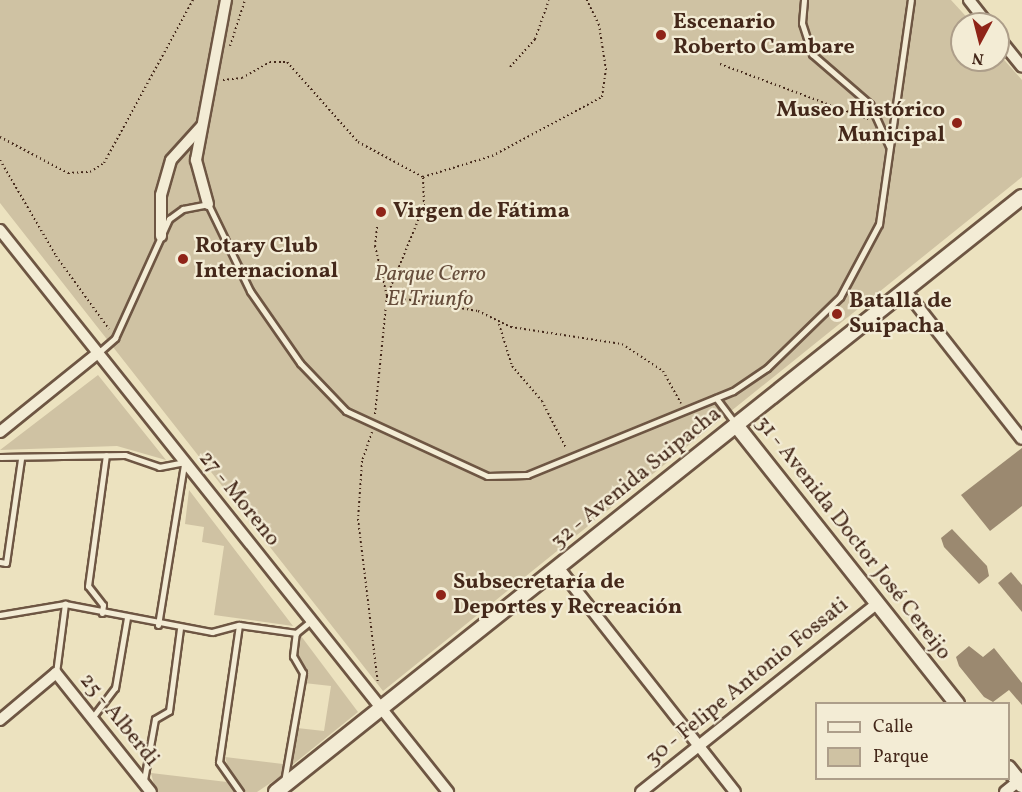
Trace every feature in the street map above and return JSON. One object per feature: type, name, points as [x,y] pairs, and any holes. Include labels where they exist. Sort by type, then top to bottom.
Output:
[{"type":"street","points":[[208,204],[196,160],[226,0]]},
{"type":"street","points":[[969,0],[978,12]]},
{"type":"street","points":[[1010,52],[1022,67]]},
{"type":"street","points":[[161,236],[161,195],[171,160],[201,127]]},
{"type":"street","name":"32 - Avenida Suipacha","points":[[279,789],[1022,196]]},
{"type":"street","name":"27 - Moreno","points":[[0,230],[448,792]]},
{"type":"street","points":[[905,290],[1022,439]]},
{"type":"street","points":[[0,432],[98,353]]},
{"type":"street","name":"31 - Avenida Doctor José Cereijo","points":[[736,425],[955,702]]},
{"type":"street","points":[[558,567],[697,747],[735,792]]},
{"type":"street","name":"30 - Felipe Antonio Fossati","points":[[640,792],[878,603]]},
{"type":"street","points":[[0,720],[56,673]]},
{"type":"street","name":"25 - Alberdi","points":[[56,673],[151,792]]},
{"type":"street","points":[[1005,792],[1021,781],[1010,770]]},
{"type":"lane","points":[[804,0],[802,23],[812,54],[862,96],[882,124],[890,148]]},
{"type":"lane","points":[[98,353],[115,338],[169,219],[183,209],[208,204],[250,291],[300,363],[346,411],[374,427],[487,476],[527,475],[569,455],[716,398],[767,368],[840,297],[879,224],[911,0]]},
{"type":"lane","name":"31 - Avenida Doctor José Cereijo","points":[[716,398],[736,425]]},
{"type":"lane","points":[[102,613],[103,605],[88,586],[106,455]]},
{"type":"lane","points":[[0,457],[21,459],[125,455],[159,467],[184,462],[158,626]]},
{"type":"lane","points":[[0,562],[6,563],[21,459]]},
{"type":"lane","points":[[56,673],[65,604]]},
{"type":"lane","points":[[0,615],[65,604],[180,630],[212,632],[239,625],[296,633]]},
{"type":"lane","points":[[92,718],[115,688],[127,618]]},
{"type":"lane","points":[[279,789],[303,673],[293,657],[296,633],[311,621]]},
{"type":"lane","points":[[239,625],[219,762],[240,792]]},
{"type":"lane","points":[[143,783],[155,719],[169,711],[180,630]]},
{"type":"path","points":[[0,137],[68,172],[90,172],[104,164],[193,0]]},
{"type":"path","points":[[229,51],[245,0]]},
{"type":"path","points":[[510,67],[535,39],[549,0]]},
{"type":"path","points":[[222,71],[219,81],[242,78],[270,62],[286,62],[358,142],[423,177],[492,156],[602,97],[606,70],[599,26],[587,0]]},
{"type":"path","points":[[720,64],[882,124]]},
{"type":"path","points":[[0,160],[56,256],[115,338]]},
{"type":"path","points":[[381,708],[358,519],[362,461],[374,427],[387,296],[424,206],[423,177]]},
{"type":"path","points":[[377,227],[375,246],[387,296]]},
{"type":"path","points":[[387,296],[478,311],[498,324],[609,340],[637,351],[663,371],[685,411]]},
{"type":"path","points":[[498,324],[512,366],[542,401],[569,455]]},
{"type":"green space","name":"Parque Cerro El Triunfo","points":[[0,0],[951,0],[962,12],[950,12],[950,72],[1010,72],[1010,66],[1022,80],[1022,177],[383,691],[0,203]]},
{"type":"green space","points":[[98,375],[166,460],[117,446],[0,450]]},
{"type":"green space","points":[[189,490],[293,626],[214,615],[224,546],[202,542],[204,527],[185,524]]},
{"type":"green space","points":[[301,636],[358,712],[291,766],[297,728],[324,731],[331,686],[304,683],[306,671],[296,656]]},
{"type":"green space","points":[[225,757],[283,764],[281,776],[257,792],[245,792],[231,777]]},
{"type":"green space","points":[[151,773],[227,782],[236,792],[156,792]]},
{"type":"building","points":[[1022,448],[1022,506],[990,531],[961,495]]},
{"type":"building","points":[[952,529],[987,566],[989,576],[979,584],[944,547],[941,538]]},
{"type":"building","points":[[1011,572],[1022,585],[1022,612],[998,583]]},
{"type":"building","points":[[969,646],[983,657],[994,648],[1022,683],[1022,705],[1009,690],[993,702],[984,697],[959,666],[956,657]]},
{"type":"place","name":"Escenario Roberto Cambare","points":[[661,35]]},
{"type":"place","name":"Museo Histórico Municipal","points":[[957,123]]},
{"type":"place","name":"Virgen de Fátima","points":[[381,212]]},
{"type":"place","name":"Rotary Club Internacional","points":[[183,259]]},
{"type":"place","name":"Batalla de Suipacha","points":[[837,314]]},
{"type":"place","name":"Subsecretaría de Deportes y Recreación","points":[[441,595]]}]
